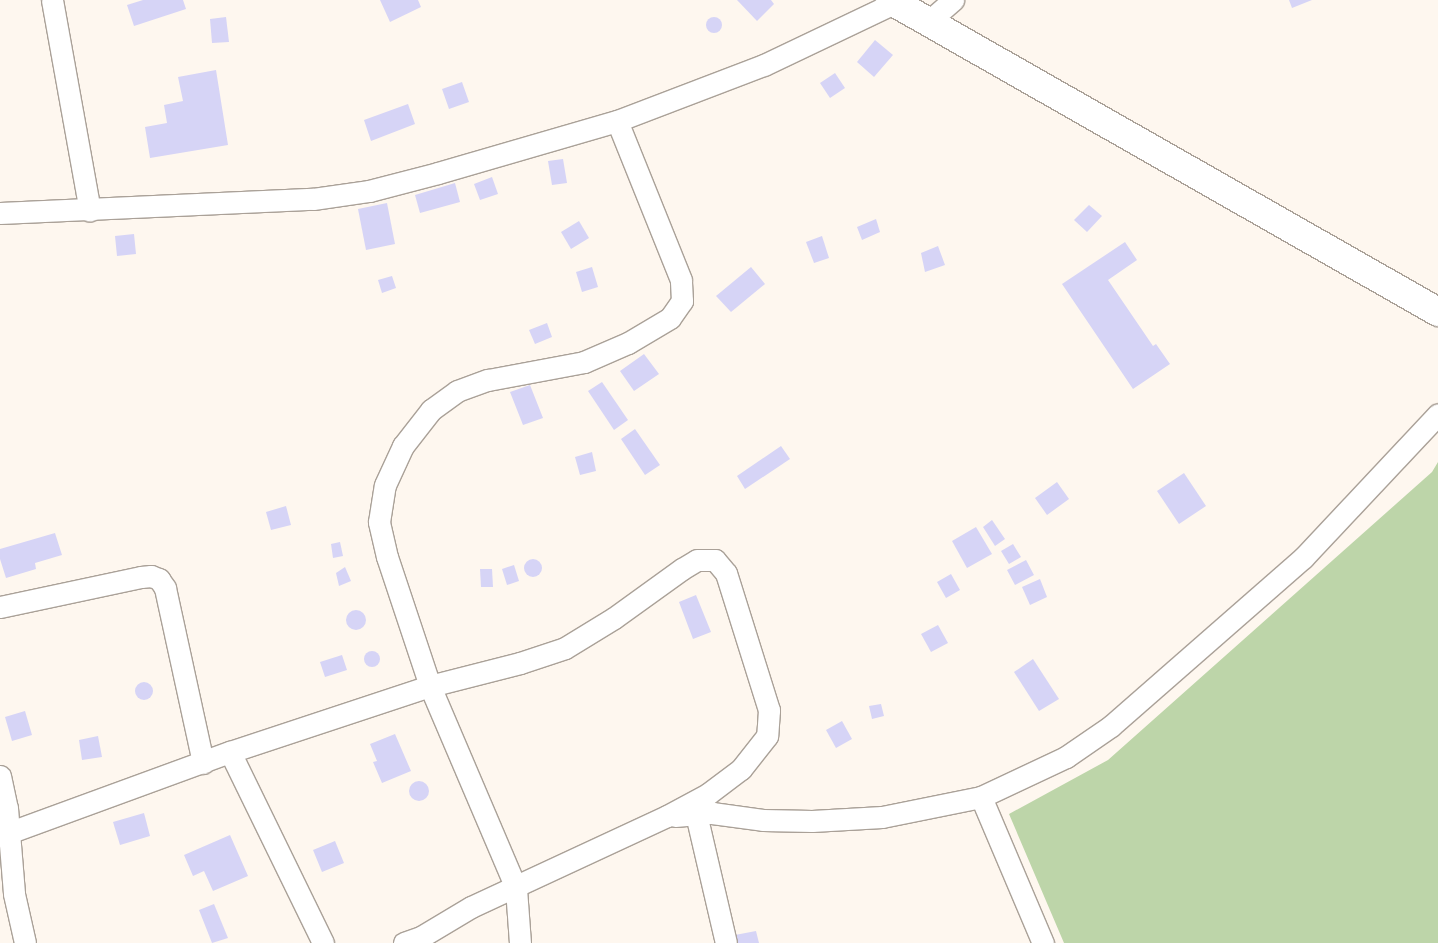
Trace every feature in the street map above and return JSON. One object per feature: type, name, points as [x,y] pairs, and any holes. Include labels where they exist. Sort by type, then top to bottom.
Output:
[{"type":"street","points":[[52,0],[90,211]]},
{"type":"street","points":[[929,21],[953,0]]},
{"type":"street","points":[[0,213],[90,211],[314,199],[369,190],[438,173],[617,121],[764,65],[892,1],[1438,312]]},
{"type":"street","points":[[520,943],[516,888],[430,686],[387,557],[379,522],[385,485],[402,446],[431,410],[457,391],[488,380],[584,362],[628,343],[670,318],[682,301],[681,280],[617,121]]},
{"type":"street","points":[[667,816],[712,813],[763,820],[851,820],[898,814],[981,797],[1066,757],[1111,726],[1303,558],[1438,414]]},
{"type":"street","points":[[4,835],[230,752],[430,686],[520,663],[565,648],[614,618],[697,560],[715,560],[726,573],[769,710],[767,736],[741,770],[708,794],[667,816],[516,888],[471,907],[421,937],[404,943]]},
{"type":"street","points":[[0,607],[141,577],[151,576],[159,579],[165,588],[202,763]]},
{"type":"street","points":[[230,752],[323,943]]},
{"type":"street","points":[[0,776],[7,808],[4,835],[25,943]]},
{"type":"street","points":[[981,797],[1043,943]]},
{"type":"street","points":[[696,814],[726,943]]},
{"type":"green space","points":[[1438,462],[1438,943],[1064,943],[1009,814],[1108,760],[1432,472]]},
{"type":"building","points":[[143,0],[183,0],[186,9],[134,26],[127,5]]},
{"type":"building","points":[[380,0],[418,0],[421,7],[390,22]]},
{"type":"building","points":[[737,0],[771,0],[774,4],[757,21]]},
{"type":"building","points":[[1289,0],[1312,0],[1292,8]]},
{"type":"building","points":[[226,17],[229,42],[212,43],[210,19]]},
{"type":"building","points":[[711,17],[717,17],[722,22],[720,31],[711,33],[706,28],[706,22]]},
{"type":"building","points":[[875,40],[893,55],[874,77],[857,62]]},
{"type":"building","points":[[216,70],[228,145],[150,158],[145,127],[167,123],[164,105],[183,101],[178,77]]},
{"type":"building","points":[[835,73],[845,88],[830,98],[820,83]]},
{"type":"building","points":[[462,82],[469,102],[449,109],[442,89]]},
{"type":"building","points":[[408,104],[415,124],[371,141],[364,120]]},
{"type":"building","points":[[563,159],[567,183],[552,185],[548,161]]},
{"type":"building","points":[[492,177],[498,194],[480,200],[474,184]]},
{"type":"building","points":[[455,183],[460,202],[420,213],[415,195]]},
{"type":"building","points":[[387,203],[395,244],[366,250],[358,209]]},
{"type":"building","points":[[1089,205],[1102,216],[1087,232],[1074,220]]},
{"type":"building","points":[[876,219],[880,232],[862,240],[857,227]]},
{"type":"building","points":[[579,221],[589,238],[571,249],[561,232]]},
{"type":"building","points":[[134,234],[136,254],[117,256],[115,236]]},
{"type":"building","points":[[822,236],[829,258],[814,263],[806,242]]},
{"type":"building","points":[[1125,242],[1137,260],[1108,280],[1153,346],[1156,344],[1170,364],[1133,389],[1062,284]]},
{"type":"building","points":[[938,246],[945,265],[925,272],[921,253]]},
{"type":"building","points":[[592,267],[598,287],[582,292],[576,272]]},
{"type":"building","points":[[751,267],[765,284],[731,312],[716,296]]},
{"type":"building","points":[[392,276],[396,288],[382,293],[378,280]]},
{"type":"building","points":[[547,323],[552,337],[535,344],[529,330]]},
{"type":"building","points":[[644,354],[659,374],[634,391],[620,371]]},
{"type":"building","points":[[602,382],[628,420],[614,430],[588,391]]},
{"type":"building","points":[[530,385],[543,418],[523,425],[510,392]]},
{"type":"building","points":[[635,429],[660,465],[645,475],[621,439]]},
{"type":"building","points":[[781,446],[790,459],[745,489],[737,476]]},
{"type":"building","points":[[592,452],[596,471],[580,475],[575,457]]},
{"type":"building","points":[[1184,473],[1206,506],[1179,524],[1157,491]]},
{"type":"building","points":[[1057,482],[1069,499],[1047,515],[1035,498]]},
{"type":"building","points":[[286,506],[291,525],[271,530],[266,512]]},
{"type":"building","points":[[992,520],[1005,539],[995,546],[983,527]]},
{"type":"building","points":[[976,527],[992,554],[967,568],[952,541]]},
{"type":"building","points":[[55,533],[62,555],[35,563],[36,569],[6,578],[0,559],[0,549]]},
{"type":"building","points":[[340,542],[343,556],[333,558],[331,544]]},
{"type":"building","points":[[1013,544],[1021,557],[1009,564],[1001,551]]},
{"type":"building","points":[[529,559],[537,559],[542,564],[540,575],[529,577],[524,572],[524,564]]},
{"type":"building","points":[[1026,560],[1034,575],[1015,585],[1007,570]]},
{"type":"building","points":[[514,565],[519,581],[507,585],[502,569]]},
{"type":"building","points":[[345,567],[351,581],[339,586],[336,573]]},
{"type":"building","points":[[480,569],[492,569],[493,587],[481,587]]},
{"type":"building","points":[[951,574],[960,590],[946,598],[937,582]]},
{"type":"building","points":[[1040,579],[1047,597],[1030,605],[1022,587]]},
{"type":"building","points":[[696,595],[711,632],[693,639],[679,602]]},
{"type":"building","points":[[356,610],[363,613],[366,620],[363,627],[356,630],[349,627],[346,620],[349,613]]},
{"type":"building","points":[[938,625],[948,643],[931,652],[921,634]]},
{"type":"building","points":[[372,651],[378,653],[380,659],[378,665],[372,667],[366,665],[364,659],[366,653]]},
{"type":"building","points":[[342,655],[347,670],[325,677],[320,662]]},
{"type":"building","points":[[1033,659],[1059,699],[1039,711],[1014,672]]},
{"type":"building","points":[[144,682],[150,685],[153,691],[150,697],[144,700],[138,697],[135,691],[138,685]]},
{"type":"building","points":[[881,704],[884,716],[872,719],[869,706]]},
{"type":"building","points":[[25,711],[32,735],[12,741],[5,717]]},
{"type":"building","points":[[842,721],[852,739],[836,748],[826,730]]},
{"type":"building","points":[[395,734],[411,771],[382,783],[373,762],[377,761],[370,744]]},
{"type":"building","points":[[98,736],[102,757],[82,760],[79,740]]},
{"type":"building","points":[[419,781],[426,784],[429,791],[426,798],[419,801],[412,798],[409,791],[412,784]]},
{"type":"building","points":[[144,813],[150,836],[120,845],[113,822]]},
{"type":"building","points":[[230,835],[248,876],[213,891],[204,871],[193,876],[184,855]]},
{"type":"building","points":[[335,841],[344,863],[322,872],[313,850]]},
{"type":"building","points":[[214,904],[228,938],[212,943],[199,910]]},
{"type":"building","points":[[756,931],[759,943],[737,943],[735,935]]}]
